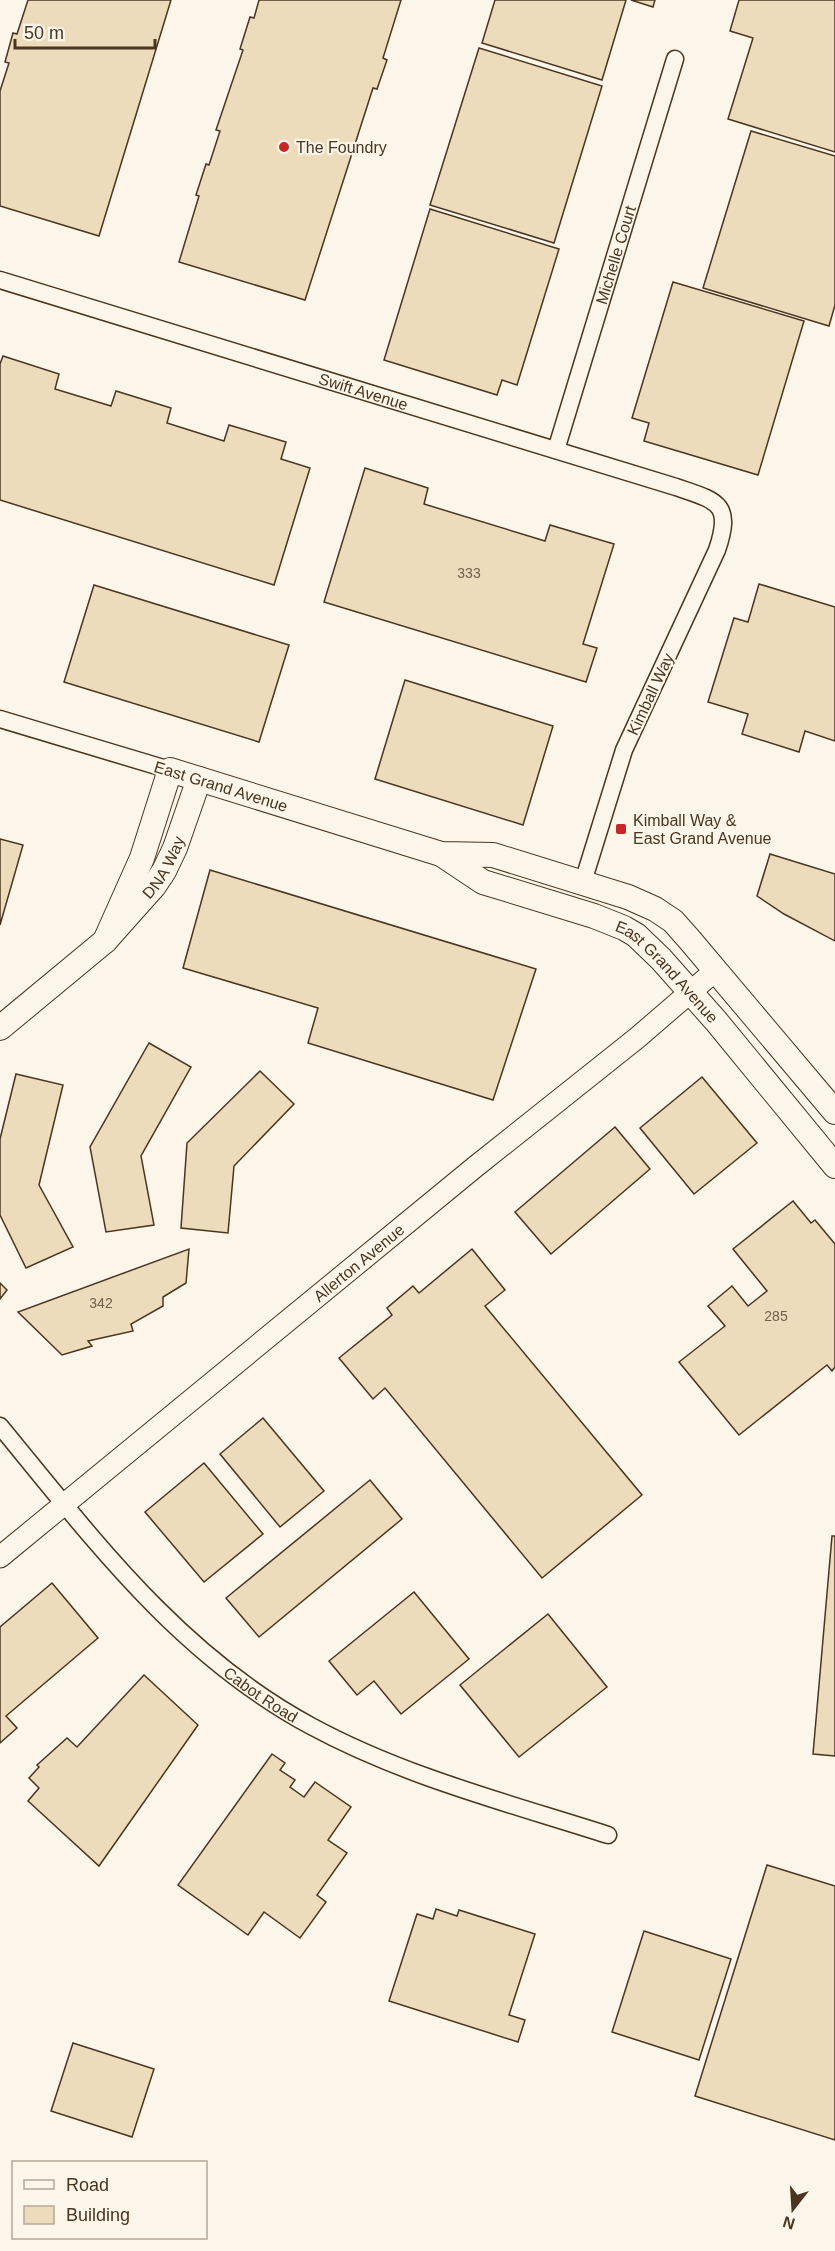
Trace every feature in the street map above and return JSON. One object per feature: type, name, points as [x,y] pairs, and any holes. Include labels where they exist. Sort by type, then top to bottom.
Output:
[{"type":"main road","name":"East Grand Avenue","points":[[170,770],[441,854],[493,855],[635,899],[655,909],[673,921],[835,1112]]},
{"type":"main road","name":"DNA Way","points":[[105,941],[142,858],[170,770]]},
{"type":"main road","name":"DNA Way","points":[[0,1028],[105,941],[145,896],[164,871],[199,779]]},
{"type":"main road","name":"East Grand Avenue","points":[[441,854],[483,882],[594,916],[624,928],[648,945],[716,1021],[835,1167]]},
{"type":"street","name":"Michelle Court","points":[[556,450],[675,59]]},
{"type":"street","name":"Swift Avenue","points":[[0,280],[694,493],[715,503],[722,510]]},
{"type":"street","name":"Kimball Way","points":[[582,882],[623,753],[717,550],[725,520],[722,510]]},
{"type":"street","name":"East Grand Avenue","points":[[0,720],[170,770]]},
{"type":"street","name":"Allerton Avenue","points":[[0,1557],[446,1191],[637,1038],[716,970]]},
{"type":"street","name":"Cabot Road","points":[[0,1426],[114,1564],[171,1624],[229,1672],[272,1703],[350,1746],[401,1767],[608,1834]]},
{"type":"building","points":[[28,0],[171,0],[99,236],[0,206],[0,91],[9,63],[5,62],[13,33],[17,34]]},
{"type":"building","name":"The Foundry","points":[[259,0],[401,0],[383,58],[387,60],[377,89],[373,88],[305,300],[179,262],[199,196],[196,195],[220,131],[216,130],[243,50],[240,49],[250,17],[254,18]]},
{"type":"building","points":[[495,0],[626,0],[602,80],[482,43]]},
{"type":"building","points":[[631,0],[655,0],[653,7]]},
{"type":"building","points":[[739,0],[835,0],[835,152],[728,119],[753,38],[730,31]]},
{"type":"building","points":[[479,48],[602,86],[554,243],[430,205]]},
{"type":"building","points":[[751,131],[835,156],[835,305],[829,326],[703,288]]},
{"type":"building","points":[[430,209],[559,249],[517,385],[502,380],[497,395],[384,360]]},
{"type":"building","points":[[673,282],[804,321],[758,475],[644,441],[649,423],[632,418]]},
{"type":"building","points":[[3,356],[59,374],[55,389],[111,406],[116,391],[171,408],[167,423],[224,441],[229,425],[286,442],[281,459],[310,468],[274,585],[0,500],[0,364]]},
{"type":"building","points":[[365,468],[428,488],[424,504],[545,541],[550,525],[614,544],[583,644],[597,648],[586,682],[324,602]]},
{"type":"building","points":[[759,584],[835,607],[835,741],[805,731],[799,752],[742,734],[748,714],[708,702],[734,618],[748,622]]},
{"type":"building","points":[[94,585],[289,645],[259,742],[64,682]]},
{"type":"building","points":[[405,680],[553,726],[523,825],[375,779]]},
{"type":"building","points":[[0,839],[23,845],[0,925]]},
{"type":"building","points":[[770,854],[835,874],[835,941],[784,914],[757,896]]},
{"type":"building","points":[[210,870],[536,969],[493,1100],[308,1043],[318,1008],[183,968]]},
{"type":"building","points":[[149,1043],[191,1067],[141,1156],[154,1225],[106,1232],[90,1147]]},
{"type":"building","points":[[260,1071],[294,1104],[234,1166],[228,1233],[181,1228],[187,1143]]},
{"type":"building","points":[[16,1074],[63,1085],[39,1185],[73,1247],[26,1268],[0,1215],[0,1139]]},
{"type":"building","points":[[702,1077],[757,1143],[694,1194],[640,1128]]},
{"type":"building","points":[[615,1127],[650,1169],[551,1254],[515,1212]]},
{"type":"building","points":[[793,1201],[811,1223],[815,1220],[835,1244],[835,1367],[832,1371],[827,1365],[739,1435],[679,1362],[725,1326],[708,1306],[732,1286],[748,1306],[767,1291],[733,1249]]},
{"type":"building","points":[[189,1249],[186,1283],[163,1297],[163,1306],[131,1324],[133,1331],[88,1341],[92,1346],[62,1355],[18,1312]]},
{"type":"building","points":[[472,1249],[505,1290],[485,1306],[642,1495],[542,1578],[385,1388],[373,1399],[339,1358],[392,1315],[387,1308],[413,1286],[419,1293]]},
{"type":"building","points":[[0,1283],[7,1290],[0,1299]]},
{"type":"building","points":[[263,1418],[324,1491],[280,1527],[220,1454]]},
{"type":"building","points":[[204,1463],[263,1534],[204,1582],[145,1512]]},
{"type":"building","points":[[370,1480],[402,1519],[259,1637],[226,1598]]},
{"type":"building","points":[[832,1536],[835,1536],[835,1756],[813,1754]]},
{"type":"building","points":[[52,1583],[98,1638],[6,1716],[17,1728],[0,1743],[0,1627]]},
{"type":"building","points":[[414,1592],[469,1659],[401,1714],[374,1681],[357,1695],[329,1661]]},
{"type":"building","points":[[548,1614],[607,1687],[519,1757],[460,1685]]},
{"type":"building","points":[[144,1675],[198,1725],[99,1866],[28,1801],[39,1788],[29,1778],[39,1767],[37,1765],[67,1738],[77,1747]]},
{"type":"building","points":[[272,1754],[285,1763],[280,1770],[295,1780],[290,1787],[304,1797],[315,1782],[351,1807],[328,1840],[347,1853],[317,1895],[326,1902],[300,1938],[264,1912],[248,1935],[178,1885]]},
{"type":"building","points":[[767,1865],[835,1886],[835,2140],[695,2096]]},
{"type":"building","points":[[436,1909],[457,1916],[459,1910],[535,1934],[509,2015],[525,2020],[518,2042],[389,2001],[417,1914],[433,1919]]},
{"type":"building","points":[[644,1931],[731,1959],[699,2060],[612,2032]]},
{"type":"building","points":[[73,2043],[154,2069],[132,2137],[51,2111]]},
{"type":"place","name":"The Foundry","points":[[284,147]]},
{"type":"place","name":"Kimball Way & East Grand Avenue","points":[[621,829]]}]
